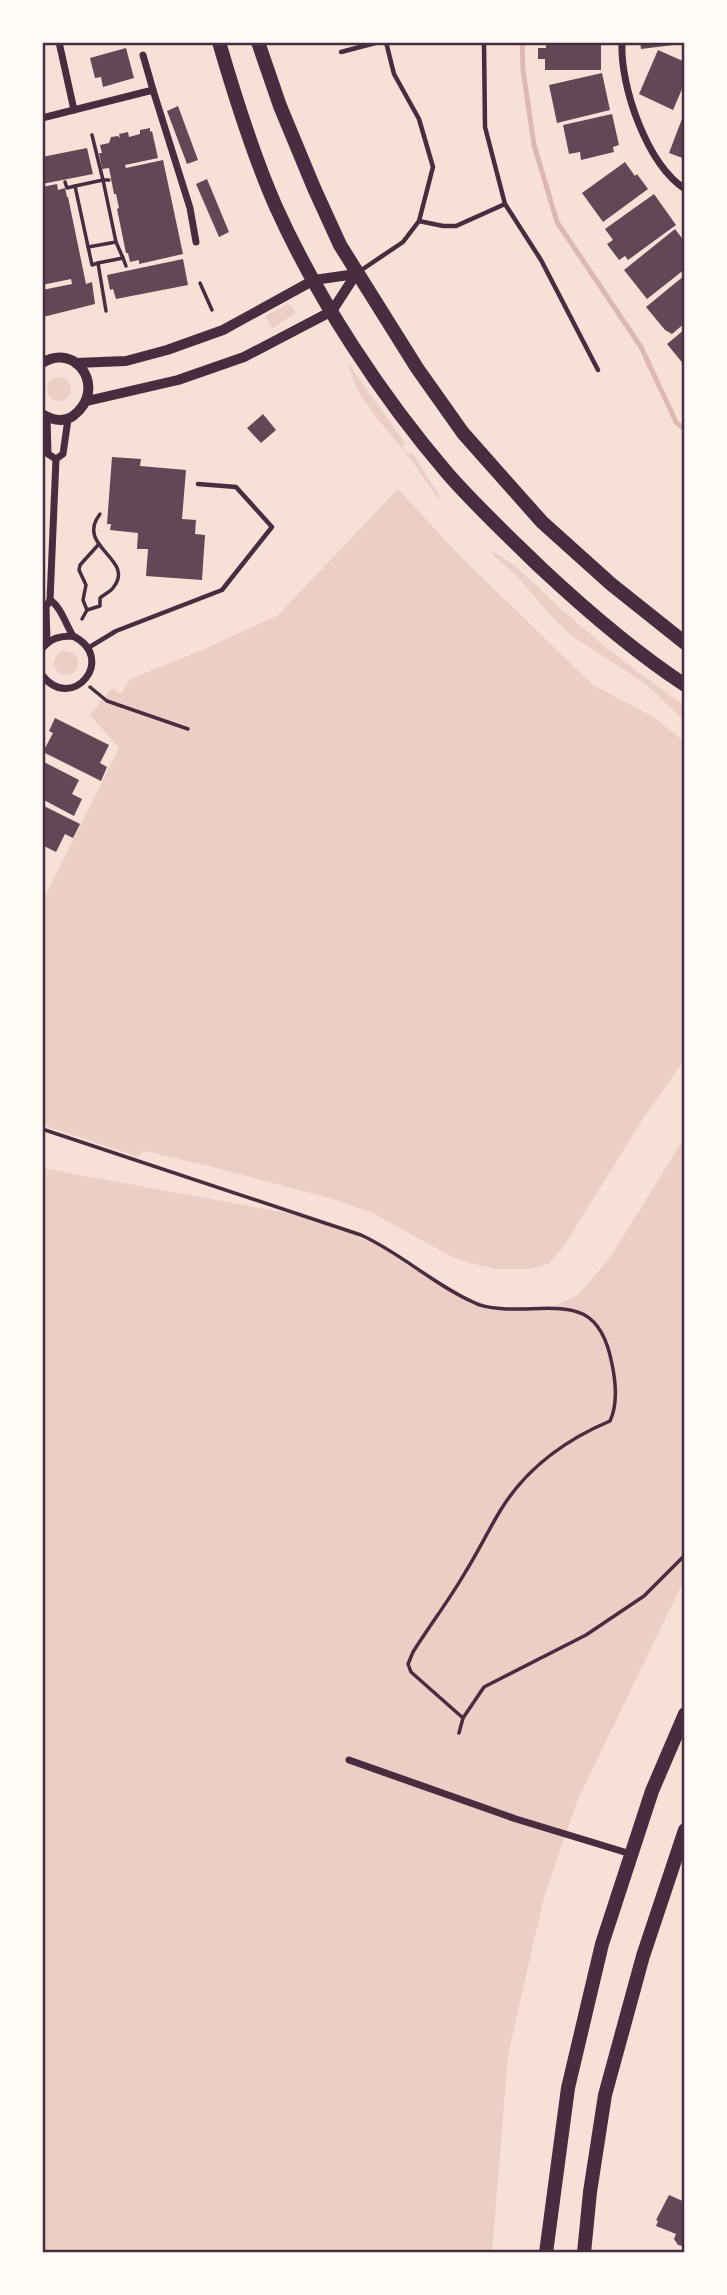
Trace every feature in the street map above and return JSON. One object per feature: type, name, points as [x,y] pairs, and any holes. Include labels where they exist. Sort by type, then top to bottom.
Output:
[{"type":"main road","points":[[219,42],[234,93],[276,206],[314,281],[386,393],[449,474],[517,545],[576,601],[626,643],[685,685]]},
{"type":"main road","points":[[258,42],[313,188],[340,245],[417,368],[463,433],[542,522],[611,584],[685,643]]},
{"type":"main road","points":[[546,2253],[568,2088],[601,1944],[652,1791],[685,1714]]},
{"type":"main road","points":[[584,2253],[590,2193],[606,2095],[643,1956],[685,1830]]},
{"type":"street","points":[[59,42],[74,110]]},
{"type":"street","points":[[622,42],[621,53],[632,109],[659,164],[685,189]]},
{"type":"street","points":[[143,55],[190,208],[196,242]]},
{"type":"street","points":[[42,118],[153,90]]},
{"type":"street","points":[[42,363],[56,358],[66,358],[76,363],[126,361],[167,350],[223,330],[314,281],[356,274]]},
{"type":"street","points":[[87,401],[178,380],[244,357],[332,311],[356,274]]},
{"type":"street","points":[[55,459],[48,454],[44,416],[54,420],[68,419],[81,410],[87,401],[90,390],[88,380],[76,363]]},
{"type":"street","points":[[55,459],[63,454],[68,419]]},
{"type":"street","points":[[45,645],[46,607],[50,600],[55,459]]},
{"type":"street","points":[[42,676],[55,687],[72,688],[84,681],[92,664],[88,648],[73,636],[57,605],[50,600]]},
{"type":"street","points":[[45,645],[54,638],[73,636]]},
{"type":"street","points":[[349,1760],[516,1819],[631,1854]]},
{"type":"lane","points":[[341,52],[379,42]]},
{"type":"lane","points":[[356,274],[403,242],[419,221],[433,167],[419,119],[394,74],[386,42]]},
{"type":"lane","points":[[484,42],[485,127],[505,204],[541,260],[598,370]]},
{"type":"lane","points":[[419,221],[456,226],[505,204]]},
{"type":"lane","points":[[88,648],[116,631],[222,590],[272,527],[236,487],[198,484]]},
{"type":"path","points":[[92,135],[116,242],[126,266]]},
{"type":"path","points":[[65,182],[67,188],[109,180]]},
{"type":"path","points":[[75,186],[92,265],[123,258]]},
{"type":"path","points":[[88,247],[116,242]]},
{"type":"path","points":[[98,264],[106,311]]},
{"type":"path","points":[[200,283],[212,310]]},
{"type":"path","points":[[86,610],[100,606],[100,598],[114,587],[118,578],[115,564],[95,538],[93,525],[100,514]]},
{"type":"path","points":[[82,619],[86,610],[83,600],[86,585],[79,570],[80,565],[99,544]]},
{"type":"path","points":[[84,681],[107,702],[188,729]]},
{"type":"path","points":[[42,1129],[361,1235],[385,1246],[450,1291],[478,1305],[514,1309],[562,1308],[579,1312],[597,1324],[608,1341],[614,1373],[616,1410],[610,1421],[555,1450],[526,1476],[502,1508],[466,1572],[413,1651],[408,1664],[411,1672],[463,1718]]},
{"type":"path","points":[[459,1733],[463,1718],[484,1687],[586,1635],[644,1596],[685,1555]]},
{"type":"shaded area","points":[[287,304],[292,306],[295,313],[272,329],[265,316]]},
{"type":"shaded area","points":[[348,363],[406,444],[402,447],[409,455],[412,452],[441,499],[365,402]]},
{"type":"shaded area","points":[[59,377],[68,380],[71,389],[68,398],[59,401],[50,398],[47,389],[50,380]]},
{"type":"shaded area","points":[[398,489],[459,555],[593,685],[652,716],[685,742],[685,1059],[644,1117],[562,1249],[548,1264],[530,1269],[496,1269],[469,1263],[450,1256],[373,1213],[329,1198],[144,1151],[138,1157],[42,1125],[42,902],[119,748],[90,715],[112,688],[121,694],[130,679],[278,615]]},
{"type":"shaded area","points":[[493,552],[523,573],[610,651],[685,705],[685,721],[643,682],[572,636]]},
{"type":"shaded area","points":[[66,651],[74,655],[78,663],[74,671],[66,675],[58,671],[54,663],[58,655]]},
{"type":"shaded area","points":[[685,1137],[685,1578],[578,1799],[544,1897],[508,2055],[492,2253],[42,2253],[42,1168],[309,1217],[385,1246],[451,1291],[496,1308],[550,1308],[578,1295],[609,1259]]},
{"type":"building","points":[[546,42],[601,42],[601,70],[545,70],[545,59],[538,59],[538,48],[546,48]]},
{"type":"building","points":[[640,42],[681,42],[681,44],[641,49]]},
{"type":"building","points":[[126,48],[134,78],[103,87],[101,77],[95,78],[90,58]]},
{"type":"building","points":[[658,50],[685,62],[685,82],[673,110],[639,94]]},
{"type":"building","points":[[602,73],[610,110],[557,123],[549,85]]},
{"type":"building","points":[[178,106],[198,160],[187,164],[167,111]]},
{"type":"building","points":[[685,111],[685,159],[669,153]]},
{"type":"building","points":[[612,114],[619,145],[613,147],[614,152],[581,160],[580,152],[569,154],[563,125]]},
{"type":"building","points":[[150,128],[158,158],[125,165],[126,168],[163,160],[183,254],[139,264],[139,260],[130,262],[126,253],[109,168],[102,169],[99,153],[102,153],[100,145],[109,143],[111,137],[120,138],[119,134],[128,132],[129,137],[140,134],[140,130]]},
{"type":"building","points":[[87,148],[93,174],[42,184],[42,157]]},
{"type":"building","points":[[625,162],[648,189],[603,222],[582,193]]},
{"type":"building","points":[[207,179],[229,232],[219,237],[196,184]]},
{"type":"building","points":[[57,184],[58,190],[65,188],[68,197],[86,284],[92,282],[95,304],[43,317],[42,290],[72,284],[71,279],[42,285],[42,187]]},
{"type":"building","points":[[654,194],[676,225],[628,260],[625,256],[619,260],[607,244],[613,240],[605,229]]},
{"type":"building","points":[[675,229],[685,242],[685,269],[647,299],[624,270]]},
{"type":"building","points":[[183,259],[188,285],[116,299],[113,289],[110,290],[107,275]]},
{"type":"building","points":[[685,275],[685,323],[672,334],[665,330],[646,307]]},
{"type":"building","points":[[685,329],[685,366],[667,344]]},
{"type":"building","points":[[263,414],[276,430],[261,443],[247,428]]},
{"type":"building","points":[[112,457],[141,459],[140,466],[186,470],[182,519],[196,520],[195,534],[205,535],[202,580],[146,576],[148,549],[137,549],[138,533],[110,530],[111,524],[107,524]]},
{"type":"building","points":[[55,718],[109,745],[100,763],[107,767],[101,781],[43,752],[53,733],[49,731]]},
{"type":"building","points":[[42,761],[79,780],[72,794],[82,799],[74,816],[42,799]]},
{"type":"building","points":[[42,805],[80,824],[73,838],[65,834],[56,852],[42,845]]},
{"type":"building","points":[[669,2195],[685,2202],[685,2253],[683,2246],[678,2245],[674,2239],[676,2234],[656,2226],[656,2220]]},
{"type":"waterway","points":[[522,42],[523,70],[534,145],[557,222],[641,347],[676,422],[685,430]]}]
